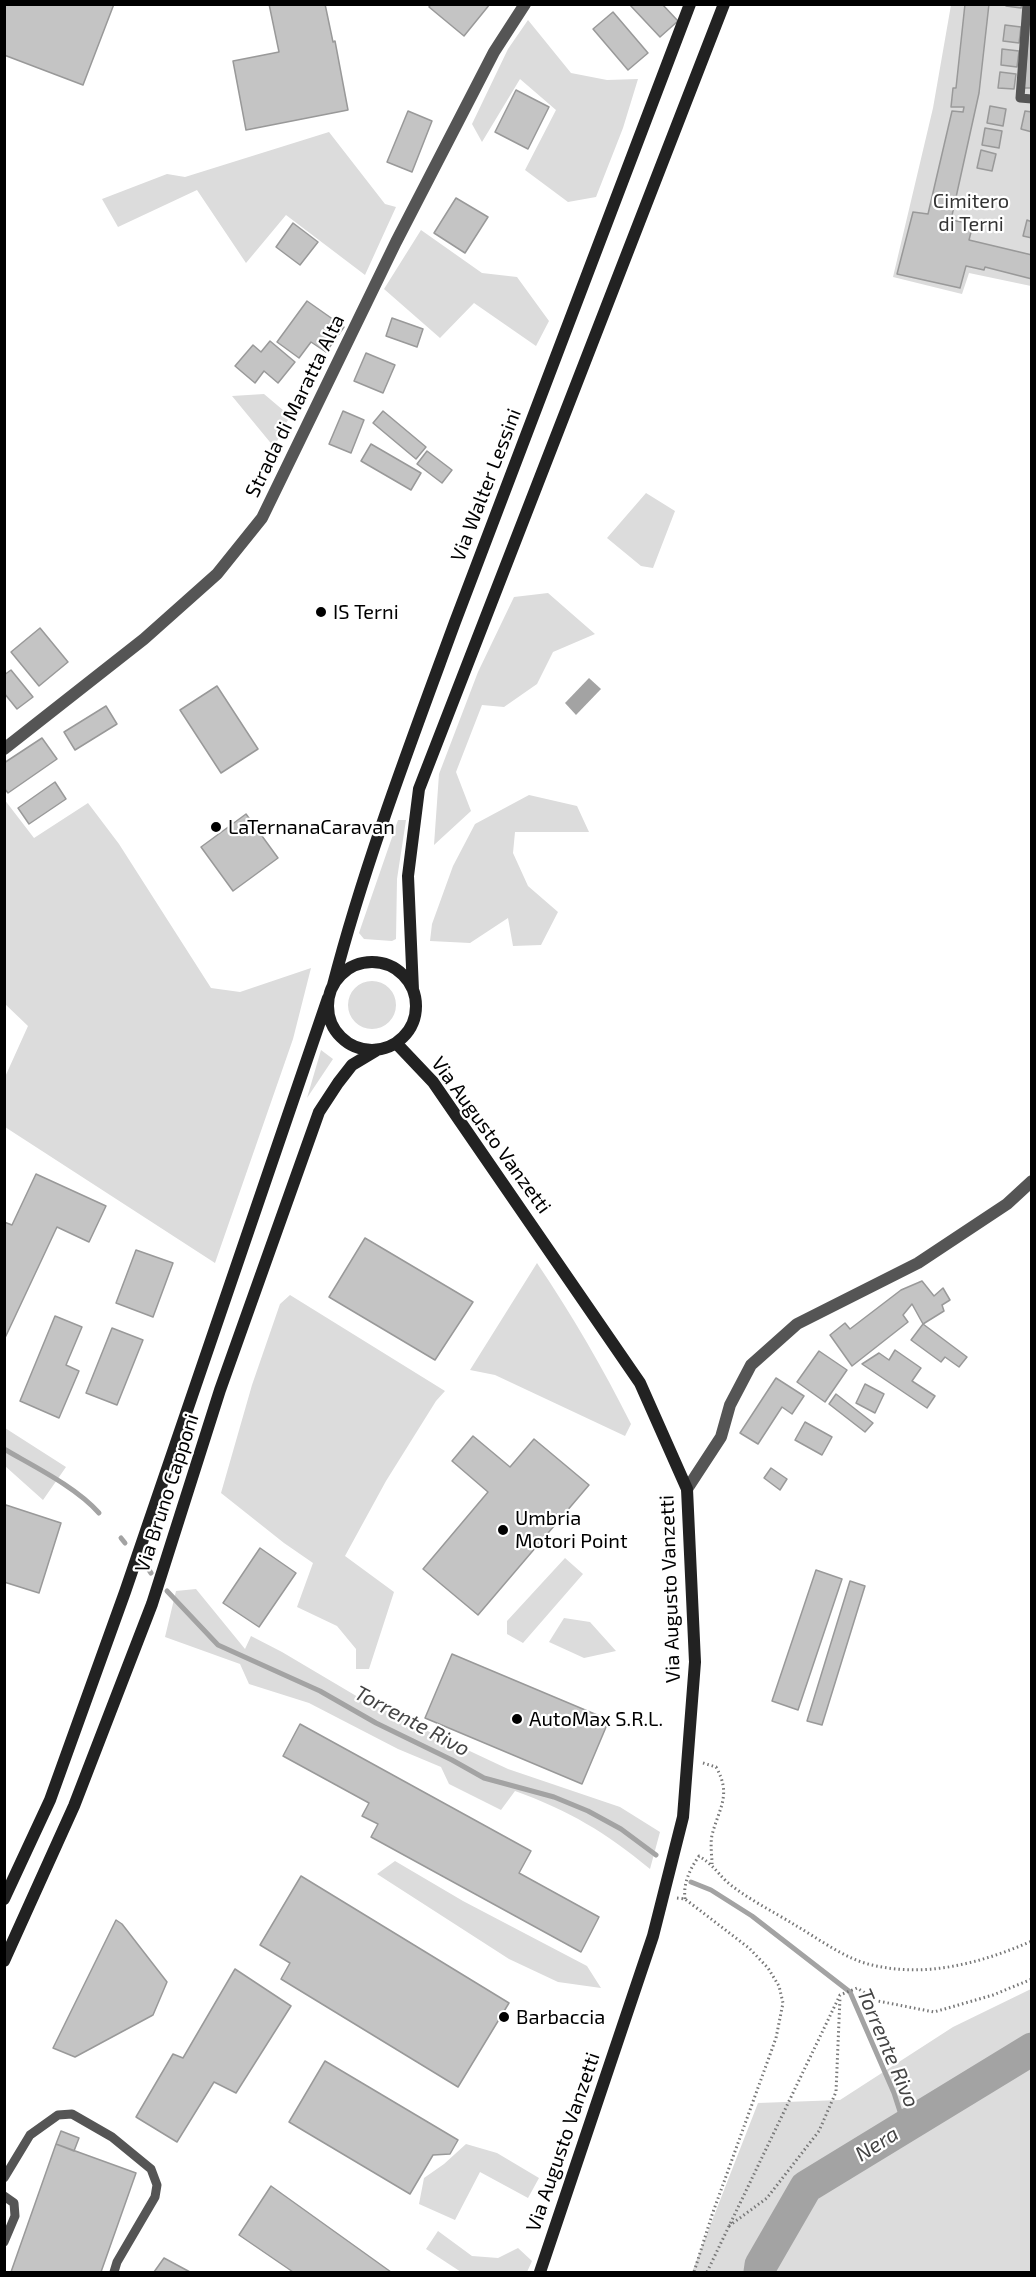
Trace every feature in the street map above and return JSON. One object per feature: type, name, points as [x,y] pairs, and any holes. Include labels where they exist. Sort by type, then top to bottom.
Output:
[{"type":"main road","points":[[413,990],[405,977],[395,968],[381,963],[367,962],[353,965],[341,974],[328,998],[328,1012],[332,1025],[339,1037],[357,1047],[377,1050],[396,1043],[407,1033],[414,1020],[416,1005],[413,990],[408,876],[419,789],[724,4]]},
{"type":"main road","name":"Via Walter Lessini","points":[[333,985],[344,943],[409,747],[689,6]]},
{"type":"main road","name":"Via Bruno Capponi","points":[[4,1899],[50,1800],[121,1603],[328,998]]},
{"type":"main road","name":"Via Augusto Vanzetti","points":[[396,1043],[433,1082],[640,1383],[687,1489],[695,1662],[683,1817],[653,1936],[540,2272]]},
{"type":"main road","name":"Via Bruno Capponi","points":[[4,1961],[74,1806],[152,1604],[220,1390],[319,1112],[352,1065],[377,1050]]},
{"type":"street","name":"Strada di Maratta Alta","points":[[4,749],[144,639],[217,574],[262,519],[401,233],[494,52],[525,4]]},
{"type":"street","points":[[687,1489],[721,1437],[729,1405],[751,1365],[797,1323],[918,1263],[1006,1204],[1032,1181]]},
{"type":"lane","points":[[1027,4],[1020,98],[1032,99]]},
{"type":"lane","points":[[4,2178],[30,2135],[58,2115],[72,2114],[112,2137],[151,2169],[157,2185],[155,2197],[117,2262],[114,2272]]},
{"type":"lane","points":[[4,2196],[14,2203],[15,2216],[4,2242]]},
{"type":"path","points":[[704,1763],[716,1767],[725,1782],[723,1800],[711,1837],[712,1864]]},
{"type":"path","points":[[694,2272],[712,2215],[776,2038],[783,2003],[779,1986],[768,1968],[736,1937],[685,1899],[686,1882],[699,1856],[712,1864],[726,1881],[773,1912],[836,1949],[870,1965],[918,1971],[928,1970],[966,1964],[1010,1951],[1032,1941]]},
{"type":"path","points":[[707,2272],[840,1995],[857,1988],[878,2001],[934,2012],[993,1995],[1032,1979]]},
{"type":"path","points":[[727,2227],[767,2198],[819,2131],[836,2092],[840,1995]]},
{"type":"green space","name":"Cimitero di Terni","points":[[951,5],[1031,5],[1031,286],[969,273],[962,294],[893,277],[933,108]]},
{"type":"green space","points":[[528,20],[571,73],[607,80],[638,79],[623,128],[596,197],[568,202],[525,170],[556,110],[520,79],[482,142],[472,124],[508,49]]},
{"type":"green space","points":[[329,132],[385,204],[396,207],[365,275],[286,215],[246,263],[197,190],[118,227],[102,199],[167,174],[185,177]]},
{"type":"green space","points":[[421,230],[482,273],[517,277],[549,321],[536,346],[474,303],[440,338],[384,289]]},
{"type":"green space","points":[[264,394],[290,416],[274,447],[232,396]]},
{"type":"green space","points":[[646,493],[675,511],[653,568],[641,566],[607,538]]},
{"type":"green space","points":[[548,593],[595,634],[553,652],[537,684],[504,707],[482,705],[456,772],[471,811],[434,845],[439,774],[478,672],[514,597]]},
{"type":"green space","points":[[529,795],[577,806],[589,832],[515,832],[513,853],[528,886],[558,912],[541,945],[513,946],[508,918],[470,943],[430,941],[432,924],[453,866],[475,824]]},
{"type":"green space","points":[[4,799],[34,838],[88,803],[119,844],[211,988],[240,992],[311,968],[293,1039],[215,1263],[5,1127],[5,1077],[28,1026],[5,1004]]},
{"type":"green space","points":[[398,820],[406,820],[397,879],[396,939],[392,941],[364,939],[359,933]]},
{"type":"green space","points":[[367,981],[377,981],[392,991],[396,1005],[395,1014],[386,1025],[377,1029],[367,1029],[352,1019],[348,1010],[348,1000],[358,985]]},
{"type":"green space","points":[[321,1050],[333,1059],[307,1098]]},
{"type":"green space","points":[[537,1263],[587,1342],[631,1424],[625,1436],[495,1375],[470,1370]]},
{"type":"green space","points":[[290,1295],[445,1391],[436,1401],[386,1481],[345,1556],[394,1592],[369,1669],[356,1669],[356,1649],[337,1626],[297,1607],[313,1563],[221,1493],[252,1385],[280,1304]]},
{"type":"green space","points":[[5,1428],[66,1467],[43,1500],[5,1466]]},
{"type":"green space","points":[[565,1558],[583,1574],[523,1643],[507,1634],[507,1621]]},
{"type":"green space","points":[[196,1589],[245,1649],[251,1636],[358,1697],[508,1769],[620,1807],[660,1832],[650,1869],[602,1833],[553,1806],[515,1791],[501,1810],[449,1784],[441,1767],[398,1749],[309,1703],[249,1684],[240,1664],[165,1637],[176,1591]]},
{"type":"green space","points":[[564,1618],[590,1622],[616,1651],[584,1658],[549,1642]]},
{"type":"green space","points":[[395,1861],[463,1901],[587,1966],[601,1988],[558,1982],[509,1959],[377,1874]]},
{"type":"green space","points":[[1031,1989],[1031,2272],[692,2272],[758,2103],[840,2100],[953,2027]]},
{"type":"green space","points":[[466,2144],[497,2153],[539,2178],[528,2198],[480,2172],[455,2220],[419,2204],[424,2178]]},
{"type":"green space","points":[[438,2231],[472,2256],[498,2258],[518,2248],[532,2261],[527,2272],[461,2272],[426,2249]]},
{"type":"shaded area","points":[[589,678],[601,689],[576,715],[565,703]]},
{"type":"building","points":[[4,4],[114,4],[83,85],[4,55]]},
{"type":"building","points":[[269,4],[325,4],[333,42],[335,41],[348,110],[246,130],[233,61],[279,52]]},
{"type":"building","points":[[431,4],[490,4],[464,36],[429,7]]},
{"type":"building","points":[[629,4],[662,4],[678,21],[660,37]]},
{"type":"building","points":[[965,4],[989,4],[979,93],[951,220],[973,224],[969,240],[1032,255],[1032,279],[985,267],[984,270],[966,266],[960,288],[897,274],[913,212],[928,214],[952,111],[963,112],[964,107],[951,107],[953,88],[956,88]]},
{"type":"building","points":[[1006,4],[1022,4],[1021,8],[1006,6]]},
{"type":"building","points":[[1031,4],[1032,88],[1024,88]]},
{"type":"building","points":[[613,12],[648,53],[628,70],[593,29]]},
{"type":"building","points":[[1005,25],[1021,27],[1019,43],[1003,41]]},
{"type":"building","points":[[1002,49],[1019,51],[1017,67],[1001,65]]},
{"type":"building","points":[[1000,72],[1016,74],[1014,89],[998,88]]},
{"type":"building","points":[[516,90],[549,107],[528,149],[495,132]]},
{"type":"building","points":[[990,106],[1006,109],[1003,126],[987,123]]},
{"type":"building","points":[[408,111],[432,121],[412,172],[387,162]]},
{"type":"building","points":[[1025,111],[1032,112],[1032,132],[1021,129]]},
{"type":"building","points":[[985,128],[1002,131],[999,148],[982,145]]},
{"type":"building","points":[[981,150],[996,154],[992,171],[977,168]]},
{"type":"building","points":[[456,198],[488,217],[465,253],[434,233]]},
{"type":"building","points":[[1027,220],[1032,222],[1032,238],[1023,236]]},
{"type":"building","points":[[293,223],[318,242],[300,265],[276,247]]},
{"type":"building","points":[[307,301],[344,327],[326,352],[311,342],[299,358],[277,342]]},
{"type":"building","points":[[392,318],[423,329],[417,347],[386,336]]},
{"type":"building","points":[[270,341],[295,362],[278,383],[264,371],[255,383],[235,366],[253,345],[261,352]]},
{"type":"building","points":[[366,353],[395,365],[383,393],[354,381]]},
{"type":"building","points":[[343,411],[364,420],[351,453],[329,444]]},
{"type":"building","points":[[383,411],[426,447],[416,459],[373,423]]},
{"type":"building","points":[[371,444],[421,473],[411,490],[361,461]]},
{"type":"building","points":[[427,451],[452,470],[442,483],[417,464]]},
{"type":"building","points":[[40,628],[68,662],[39,686],[11,652]]},
{"type":"building","points":[[11,670],[33,697],[17,709],[4,693],[4,675]]},
{"type":"building","points":[[217,686],[258,749],[221,773],[180,710]]},
{"type":"building","points":[[106,706],[117,724],[75,750],[64,732]]},
{"type":"building","points":[[42,738],[57,759],[8,793],[4,788],[4,763]]},
{"type":"building","points":[[55,782],[66,799],[29,824],[18,808]]},
{"type":"building","points":[[246,814],[278,858],[233,891],[201,847]]},
{"type":"building","points":[[36,1174],[106,1206],[89,1242],[57,1227],[4,1340],[4,1222],[12,1225]]},
{"type":"building","points":[[365,1238],[473,1302],[435,1360],[329,1297]]},
{"type":"building","points":[[136,1250],[173,1263],[153,1317],[116,1303]]},
{"type":"building","points":[[922,1281],[934,1296],[943,1288],[950,1300],[942,1305],[944,1311],[923,1324],[912,1304],[903,1315],[908,1322],[852,1366],[830,1335],[845,1323],[850,1329],[901,1290]]},
{"type":"building","points":[[55,1316],[82,1327],[66,1365],[79,1371],[59,1418],[20,1401]]},
{"type":"building","points":[[923,1324],[967,1357],[959,1367],[945,1357],[941,1362],[911,1340]]},
{"type":"building","points":[[112,1328],[143,1340],[117,1405],[86,1393]]},
{"type":"building","points":[[895,1350],[921,1368],[912,1381],[935,1396],[927,1408],[862,1364],[879,1353],[889,1360]]},
{"type":"building","points":[[819,1351],[847,1370],[825,1402],[797,1382]]},
{"type":"building","points":[[776,1378],[804,1396],[792,1414],[782,1407],[758,1444],[740,1433]]},
{"type":"building","points":[[865,1384],[884,1394],[875,1413],[856,1403]]},
{"type":"building","points":[[836,1394],[873,1423],[865,1432],[829,1404]]},
{"type":"building","points":[[805,1422],[832,1437],[822,1455],[795,1440]]},
{"type":"building","name":"Umbria Motori Point","points":[[473,1436],[510,1467],[534,1439],[589,1485],[478,1615],[423,1569],[488,1492],[452,1461]]},
{"type":"building","points":[[771,1468],[787,1479],[780,1490],[764,1478]]},
{"type":"building","points":[[6,1505],[61,1523],[39,1593],[4,1582],[4,1510]]},
{"type":"building","points":[[260,1548],[296,1573],[259,1627],[223,1603]]},
{"type":"building","points":[[816,1570],[842,1579],[798,1710],[772,1701]]},
{"type":"building","points":[[850,1581],[865,1586],[822,1725],[807,1721]]},
{"type":"building","name":"AutoMax S.R.L.","points":[[452,1654],[609,1720],[582,1784],[425,1718]]},
{"type":"building","points":[[300,1724],[531,1851],[519,1873],[599,1917],[581,1952],[371,1837],[378,1824],[362,1816],[369,1803],[283,1756]]},
{"type":"building","points":[[301,1876],[509,2003],[458,2087],[281,1979],[290,1963],[260,1945]]},
{"type":"building","points":[[116,1920],[122,1924],[167,1982],[153,2015],[75,2057],[53,2048]]},
{"type":"building","points":[[235,1969],[291,2006],[236,2093],[214,2082],[177,2142],[136,2117],[173,2054],[183,2058]]},
{"type":"building","points":[[325,2061],[458,2140],[450,2154],[433,2155],[410,2194],[289,2122]]},
{"type":"building","points":[[61,2131],[79,2138],[74,2151],[56,2144]]},
{"type":"building","points":[[56,2144],[136,2173],[101,2272],[11,2272]]},
{"type":"building","points":[[271,2186],[391,2272],[293,2272],[239,2235]]},
{"type":"building","points":[[164,2258],[190,2272],[154,2272]]},
{"type":"waterway","name":"Torrente Rivo","points":[[4,1449],[67,1486],[99,1513]]},
{"type":"waterway","name":"Torrente Rivo","points":[[121,1538],[125,1543]]},
{"type":"waterway","name":"Torrente Rivo","points":[[167,1591],[218,1645],[320,1691],[376,1723],[484,1778],[554,1797],[588,1811],[621,1829],[656,1855]]},
{"type":"waterway","name":"Torrente Rivo","points":[[691,1882],[711,1890],[752,1916],[850,1992],[894,2093],[905,2127]]},
{"type":"waterway","name":"Nera","points":[[760,2272],[761,2265],[806,2187],[1032,2049]]},
{"type":"place","name":"IS Terni","points":[[321,612]]},
{"type":"place","name":"LaTernanaCaravan","points":[[216,827]]},
{"type":"place","name":"Umbria Motori Point","points":[[503,1530]]},
{"type":"place","name":"AutoMax S.R.L.","points":[[517,1719]]},
{"type":"place","name":"Barbaccia","points":[[504,2017]]}]
